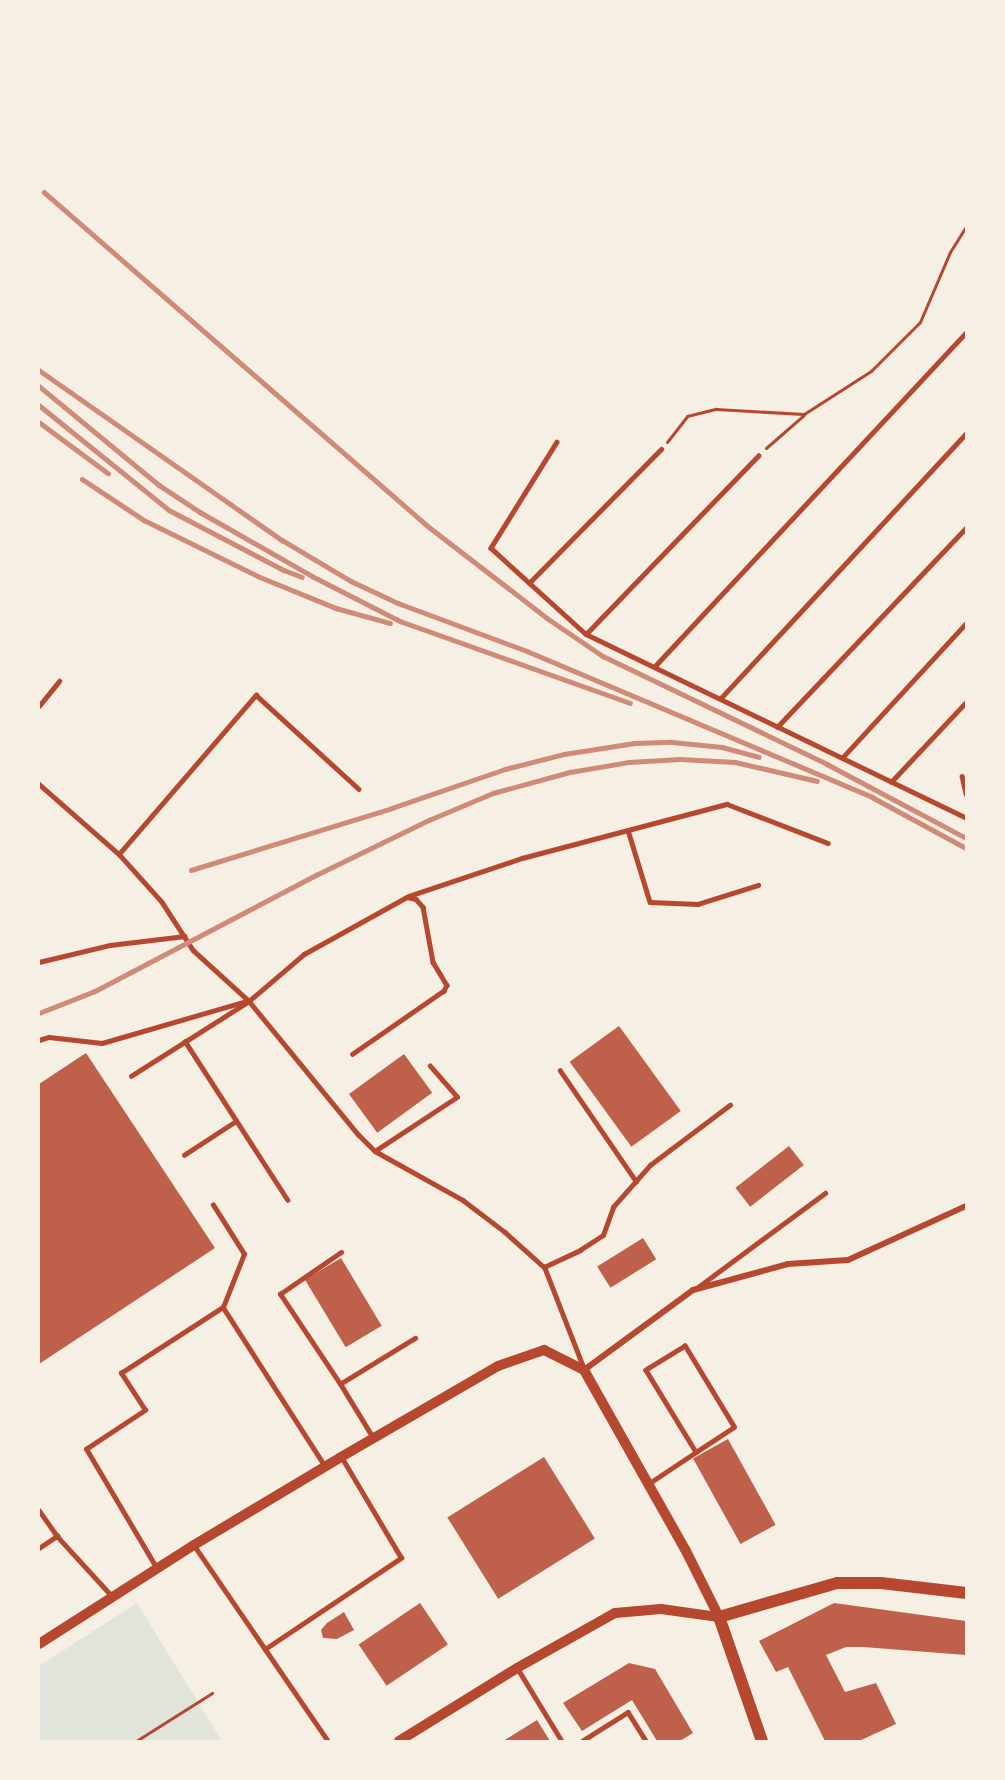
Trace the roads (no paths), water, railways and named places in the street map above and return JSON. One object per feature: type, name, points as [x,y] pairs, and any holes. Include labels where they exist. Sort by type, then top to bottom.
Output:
[{"type":"main road","points":[[762,1741],[719,1617],[837,1582],[880,1583],[966,1593]]},
{"type":"street","points":[[584,1370],[693,1290],[788,1264],[848,1260],[966,1206]]},
{"type":"street","points":[[39,1644],[194,1545],[340,1457],[498,1366],[544,1350],[584,1370],[719,1617]]},
{"type":"street","points":[[399,1741],[517,1668],[615,1613],[661,1609],[719,1617]]},
{"type":"lane","points":[[654,667],[966,332]]},
{"type":"lane","points":[[720,699],[966,433]]},
{"type":"lane","points":[[557,442],[491,548],[529,583],[586,634],[966,818]]},
{"type":"lane","points":[[529,583],[661,449]]},
{"type":"lane","points":[[586,634],[758,456]]},
{"type":"lane","points":[[777,727],[966,528]]},
{"type":"lane","points":[[842,758],[966,623]]},
{"type":"lane","points":[[39,706],[59,681]]},
{"type":"lane","points":[[119,854],[256,695],[359,789]]},
{"type":"lane","points":[[891,782],[966,702]]},
{"type":"lane","points":[[962,776],[966,794]]},
{"type":"lane","points":[[39,784],[119,854],[162,902],[193,950],[249,1001],[358,1134],[375,1151],[463,1200],[505,1232],[544,1267],[584,1370]]},
{"type":"lane","points":[[131,1076],[249,1001],[304,954],[407,897],[522,858],[727,804],[828,843]]},
{"type":"lane","points":[[628,830],[650,902],[698,904],[758,885]]},
{"type":"lane","points":[[353,1054],[444,991],[447,986],[433,962],[423,907],[416,899],[407,897]]},
{"type":"lane","points":[[39,962],[110,945],[184,936]]},
{"type":"lane","points":[[39,1040],[49,1037],[102,1043],[249,1001]]},
{"type":"lane","points":[[185,1041],[288,1200]]},
{"type":"lane","points":[[375,1151],[458,1097],[430,1066]]},
{"type":"lane","points":[[560,1070],[636,1181]]},
{"type":"lane","points":[[544,1267],[580,1250],[603,1235],[613,1207],[650,1166],[730,1105]]},
{"type":"lane","points":[[184,1155],[236,1121]]},
{"type":"lane","points":[[693,1290],[825,1193]]},
{"type":"lane","points":[[158,1570],[86,1449],[145,1410],[121,1373],[223,1307],[244,1254],[213,1205]]},
{"type":"lane","points":[[341,1252],[280,1294],[373,1438]]},
{"type":"lane","points":[[223,1307],[325,1466]]},
{"type":"lane","points":[[340,1384],[415,1338]]},
{"type":"lane","points":[[648,1484],[735,1427],[685,1346],[646,1370],[696,1452]]},
{"type":"lane","points":[[265,1649],[401,1558],[340,1457]]},
{"type":"lane","points":[[39,1510],[57,1536],[114,1598]]},
{"type":"lane","points":[[39,1548],[57,1536]]},
{"type":"lane","points":[[194,1545],[328,1741]]},
{"type":"lane","points":[[517,1668],[562,1741]]},
{"type":"lane","points":[[582,1741],[628,1712],[646,1741]]},
{"type":"railway","points":[[44,192],[429,527],[547,618],[603,656],[827,764],[966,838]]},
{"type":"railway","points":[[39,370],[282,540],[351,581],[398,603],[527,651],[872,797],[966,848]]},
{"type":"railway","points":[[39,386],[159,485],[200,512],[312,576],[400,621],[630,703]]},
{"type":"railway","points":[[39,405],[169,510],[284,570],[302,577]]},
{"type":"railway","points":[[39,422],[108,473]]},
{"type":"railway","points":[[82,479],[144,520],[260,577],[336,608],[390,623]]},
{"type":"railway","points":[[191,870],[392,808],[505,769],[564,754],[634,743],[672,742],[722,747],[759,757]]},
{"type":"railway","points":[[39,1013],[95,991],[316,875],[429,820],[493,793],[570,772],[629,762],[680,759],[735,762],[817,781]]}]
